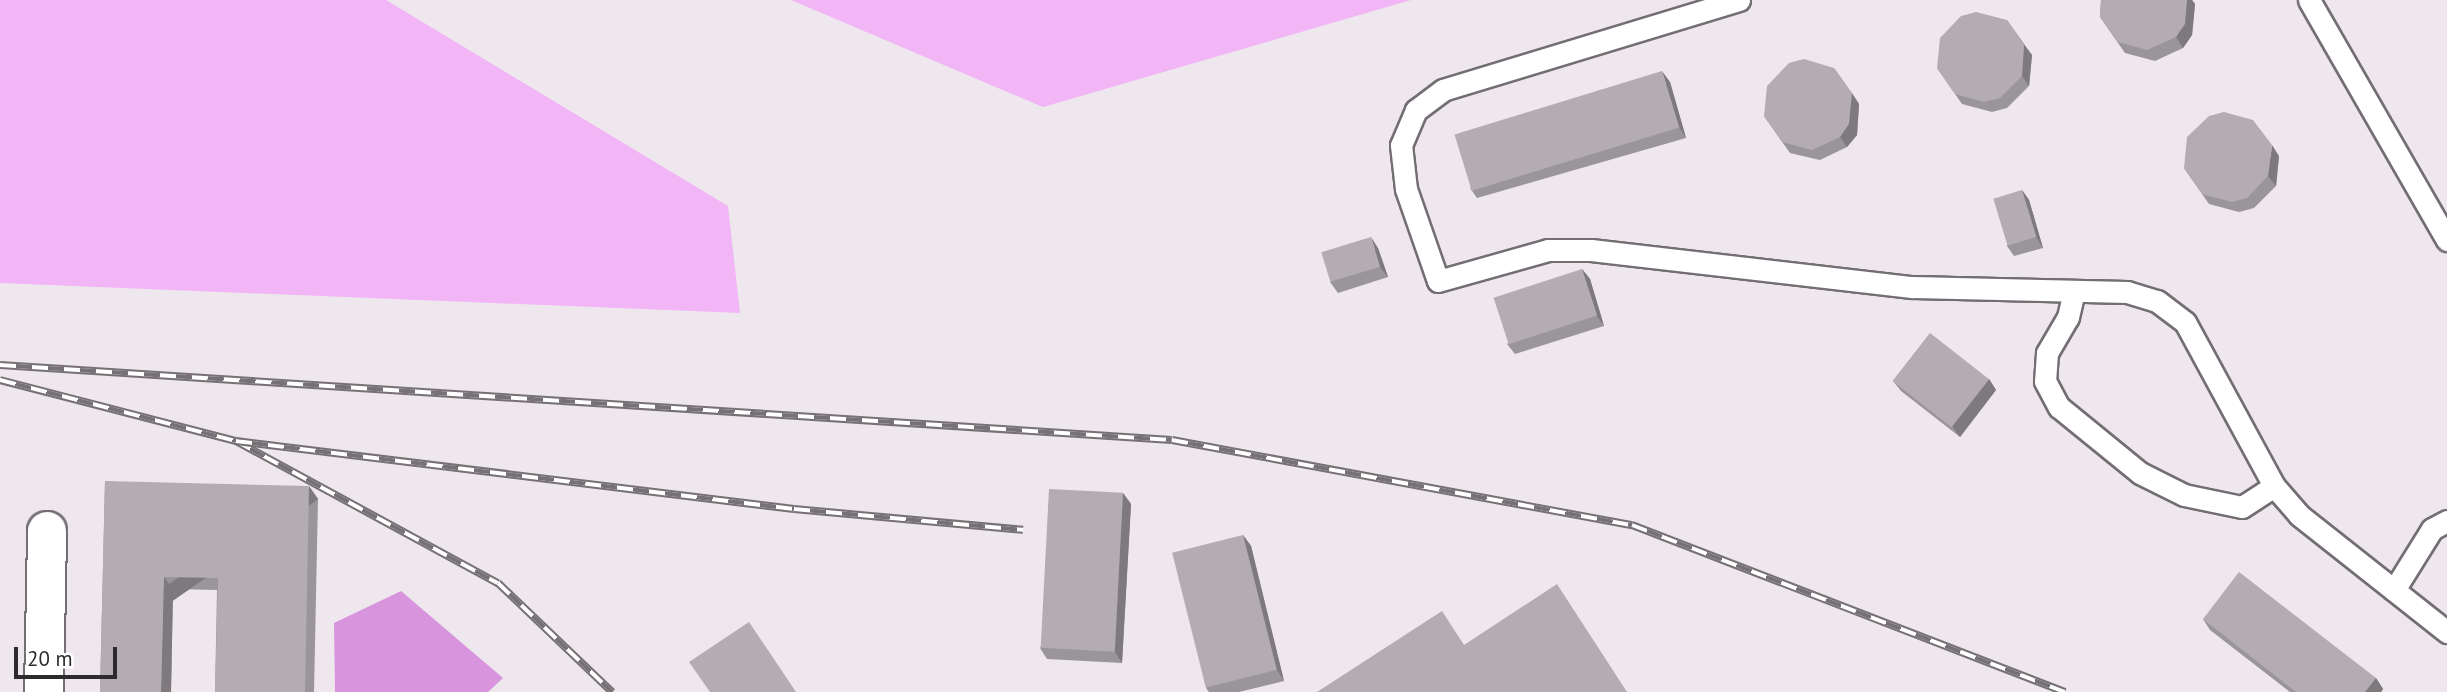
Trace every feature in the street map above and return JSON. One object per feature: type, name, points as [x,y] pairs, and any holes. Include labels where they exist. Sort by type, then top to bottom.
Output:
[{"type":"street","points":[[44,692],[47,531]]},
{"type":"lane","points":[[1739,0],[1443,90],[1416,110],[1401,145],[1406,189],[1438,281],[1548,250],[1591,250],[1912,286],[2127,292],[2157,301],[2185,322],[2274,486],[2298,515],[2447,632]]},
{"type":"lane","points":[[2309,0],[2447,240]]},
{"type":"lane","points":[[2074,290],[2068,317],[2047,354],[2045,381],[2059,407],[2140,472],[2184,495],[2242,507],[2274,486]]},
{"type":"lane","points":[[2394,590],[2432,529],[2447,521]]},
{"type":"shaded area","points":[[0,0],[386,0],[728,206],[740,313],[0,283]]},
{"type":"shaded area","points":[[791,0],[1411,0],[1043,107]]},
{"type":"shaded area","points":[[401,591],[503,678],[488,692],[335,692],[334,623]]},
{"type":"building","points":[[2101,0],[2187,0],[2185,24],[2176,37],[2147,50],[2118,42],[2100,17]]},
{"type":"building","points":[[1976,12],[2007,20],[2024,45],[2022,76],[2000,98],[1984,102],[1955,94],[1937,68],[1940,38],[1961,16]]},
{"type":"building","points":[[1804,59],[1834,68],[1852,93],[1849,124],[1840,137],[1812,150],[1782,142],[1764,116],[1767,86],[1789,63]]},
{"type":"building","points":[[1662,71],[1679,127],[1472,191],[1454,134]]},
{"type":"building","points":[[2224,112],[2253,120],[2272,145],[2268,176],[2247,198],[2232,202],[2202,194],[2184,168],[2187,137],[2209,116]]},
{"type":"building","points":[[2022,190],[2036,237],[2008,246],[1993,199]]},
{"type":"building","points":[[1371,237],[1380,267],[1330,282],[1321,252]]},
{"type":"building","points":[[1582,269],[1597,316],[1509,344],[1494,298]]},
{"type":"building","points":[[1930,333],[1989,379],[1952,427],[1892,381]]},
{"type":"building","points":[[105,481],[309,486],[305,692],[215,692],[218,578],[164,577],[161,692],[100,692]]},
{"type":"building","points":[[1049,489],[1123,493],[1115,652],[1041,648]]},
{"type":"building","points":[[1243,535],[1277,670],[1206,688],[1172,553]]},
{"type":"building","points":[[2239,572],[2376,678],[2365,692],[2296,692],[2203,619]]},
{"type":"building","points":[[1557,584],[1627,692],[1317,692],[1442,611],[1464,645]]},
{"type":"building","points":[[749,622],[796,692],[710,692],[689,662]]},
{"type":"railway","points":[[0,365],[1172,440],[1632,525],[2065,692]]},
{"type":"railway","points":[[0,380],[236,441],[498,583],[612,692]]},
{"type":"railway","points":[[236,441],[794,509],[1023,530]]}]
